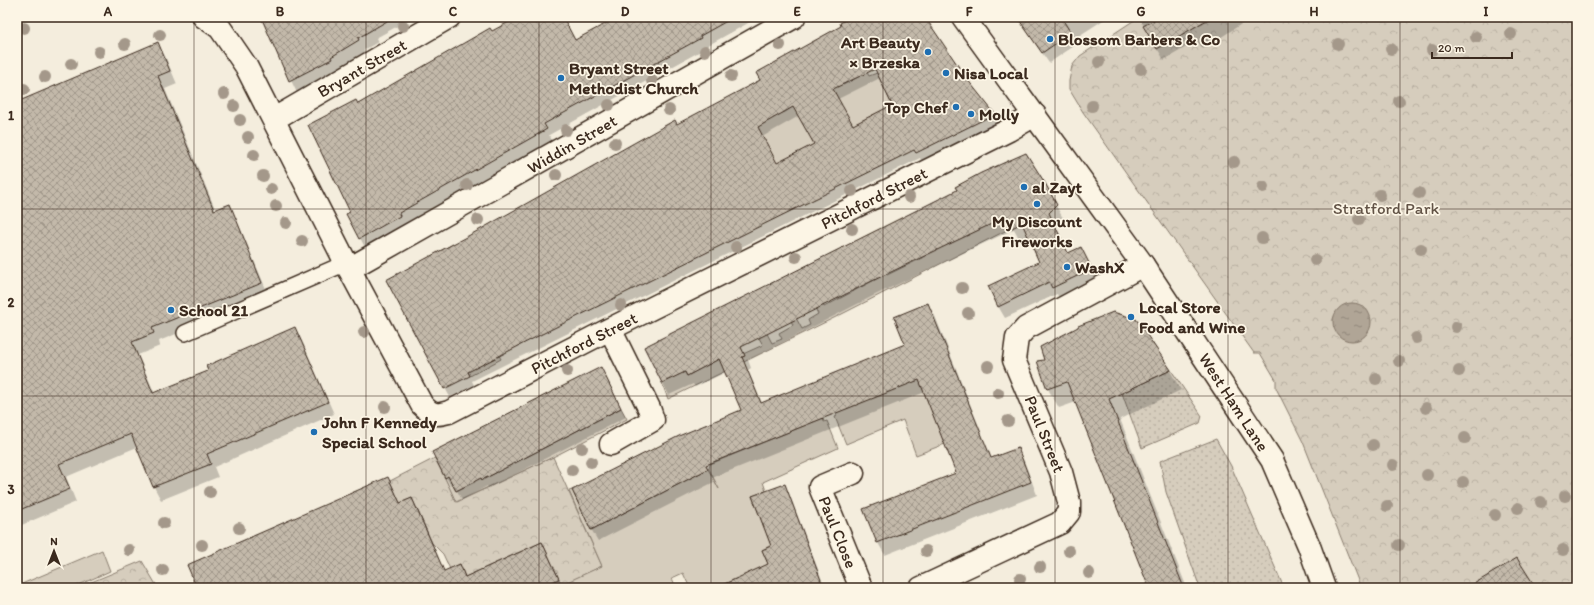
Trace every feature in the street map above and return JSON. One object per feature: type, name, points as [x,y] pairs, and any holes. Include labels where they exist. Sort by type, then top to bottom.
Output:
[{"type":"street","name":"Pitchford Street","points":[[204,17],[220,28],[246,66],[348,266],[422,405],[431,414],[449,412],[610,329],[1009,130],[1035,115]]},
{"type":"street","name":"Bryant Street","points":[[274,119],[449,17]]},
{"type":"street","name":"Widdin Street","points":[[348,266],[794,17]]},
{"type":"street","name":"West Ham Lane","points":[[962,17],[1143,265],[1272,460],[1309,546],[1324,588]]},
{"type":"street","name":"Paul Street","points":[[921,588],[1060,523],[1069,512],[1069,502],[1061,472],[1014,360],[1016,338],[1026,328],[1143,265]]},
{"type":"street","points":[[610,329],[649,408],[653,420],[611,444]]},
{"type":"street","name":"Paul Close","points":[[853,473],[820,487],[861,588]]},
{"type":"lane","points":[[185,333],[348,266]]},
{"type":"green space","name":"Stratford Park","points":[[1139,17],[1577,17],[1577,588],[1361,588],[1303,442],[1276,388],[1276,380],[1260,353],[1254,353],[1083,112],[1069,89],[1072,66],[1080,56]]},
{"type":"green space","points":[[861,61],[869,76],[877,73],[892,105],[837,137],[486,331],[501,359],[470,376],[438,252],[453,244],[785,112],[798,102],[819,76],[832,65],[843,85],[860,76]]},
{"type":"green space","points":[[1001,212],[1009,229],[840,315],[668,399],[662,383],[684,371],[687,376],[722,357],[743,354],[763,345],[759,338],[761,322],[772,343],[782,339],[779,333],[793,325],[786,310],[790,307],[802,329],[810,325],[808,320],[818,314],[810,298],[818,294],[824,307],[878,278],[885,271],[887,275],[926,256],[924,252]]},
{"type":"green space","points":[[1171,370],[1202,416],[1200,423],[1142,448],[1122,393]]},
{"type":"green space","points":[[916,372],[945,444],[916,455],[903,420],[846,444],[835,417],[837,416],[836,413]]},
{"type":"green space","points":[[621,408],[627,419],[553,457],[456,502],[445,478],[448,476],[456,491],[475,482],[468,466],[473,464],[482,480]]},
{"type":"green space","points":[[823,418],[824,422],[827,421],[838,448],[763,482],[766,491],[752,496],[771,545],[762,550],[771,570],[742,588],[737,578],[716,588],[690,588],[683,573],[672,578],[676,588],[554,588],[602,566],[569,491],[572,490],[591,530],[708,469],[719,489],[709,469],[710,464]]},
{"type":"green space","points":[[1216,439],[1231,466],[1284,588],[1200,588],[1166,492],[1160,461]]},
{"type":"green space","points":[[553,457],[602,566],[562,585],[542,542],[465,577],[460,564],[450,569],[443,554],[432,543],[412,498],[400,503],[390,481],[435,458],[457,502]]},
{"type":"green space","points":[[102,550],[110,571],[72,588],[17,588],[17,586]]},
{"type":"green space","points":[[142,561],[158,588],[77,588]]},
{"type":"water","points":[[1348,303],[1356,303],[1366,308],[1370,315],[1370,329],[1366,336],[1356,341],[1348,341],[1338,336],[1336,333],[1333,326],[1333,318],[1338,308],[1341,306]]},
{"type":"building","points":[[261,17],[394,17],[358,38],[359,40],[331,57],[332,59],[289,81]]},
{"type":"building","points":[[518,17],[563,17],[575,40],[618,17],[734,17],[700,36],[701,38],[544,124],[547,129],[399,213],[400,216],[359,239],[346,214],[350,212],[308,125],[356,100],[358,104],[490,28],[492,31]]},
{"type":"building","points":[[851,17],[925,17],[967,79],[995,114],[916,153],[914,150],[542,334],[468,372],[470,376],[444,389],[386,280],[481,229],[675,120],[677,124],[760,80],[756,73],[841,26],[840,23]],"holes":[[[875,69],[892,105],[853,125],[833,89]],[[793,107],[814,144],[777,163],[758,127]]]},
{"type":"building","points":[[1017,17],[1061,17],[1071,33],[1042,53]]},
{"type":"building","points":[[1160,17],[1212,17],[1157,49],[1143,26]]},
{"type":"building","points":[[158,42],[170,71],[158,76],[214,210],[230,204],[262,283],[152,328],[154,333],[132,342],[153,393],[208,371],[206,366],[295,327],[328,402],[207,454],[211,464],[153,487],[131,434],[59,464],[70,489],[17,511],[17,102]]},
{"type":"building","points":[[1026,153],[1057,205],[1049,213],[1068,253],[1081,247],[1092,269],[1052,288],[1049,282],[998,307],[988,286],[1039,262],[1022,223],[1012,228],[1006,217],[868,283],[741,347],[745,356],[742,357],[761,403],[905,344],[894,317],[928,303],[991,458],[1018,448],[1031,482],[877,543],[863,509],[956,473],[919,380],[706,465],[708,469],[591,530],[572,490],[681,435],[741,410],[719,359],[687,376],[685,372],[662,383],[644,347],[957,190],[955,187],[981,173]]},
{"type":"building","points":[[1113,312],[1136,319],[1171,370],[1109,399],[1184,588],[1149,588],[1067,382],[1047,389],[1037,361],[1044,360],[1040,347],[1078,326]]},
{"type":"building","points":[[601,367],[621,408],[482,480],[481,478],[456,491],[448,476],[445,478],[432,452]]},
{"type":"building","points":[[388,477],[400,503],[412,498],[444,571],[460,564],[465,577],[542,542],[559,579],[538,588],[197,588],[187,565]]},
{"type":"building","points":[[785,484],[822,583],[809,588],[716,588],[768,564],[762,550],[771,546],[752,496]]},
{"type":"building","points":[[1517,558],[1536,588],[1467,588]]},
{"type":"place","name":"Blossom Barbers & Co","points":[[1050,39]]},
{"type":"place","name":"Art Beauty × Brzeska","points":[[928,52]]},
{"type":"place","name":"Nisa Local","points":[[946,73]]},
{"type":"place","name":"Bryant Street Methodist Church","points":[[561,78]]},
{"type":"place","name":"Top Chef","points":[[956,107]]},
{"type":"place","name":"Molly","points":[[971,114]]},
{"type":"place","name":"al Zayt","points":[[1024,187]]},
{"type":"place","name":"My Discount Fireworks","points":[[1037,204]]},
{"type":"place","name":"WashX","points":[[1067,267]]},
{"type":"place","name":"School 21","points":[[171,310]]},
{"type":"place","name":"Local Store Food and Wine","points":[[1131,317]]},
{"type":"place","name":"John F Kennedy Special School","points":[[314,432]]}]
